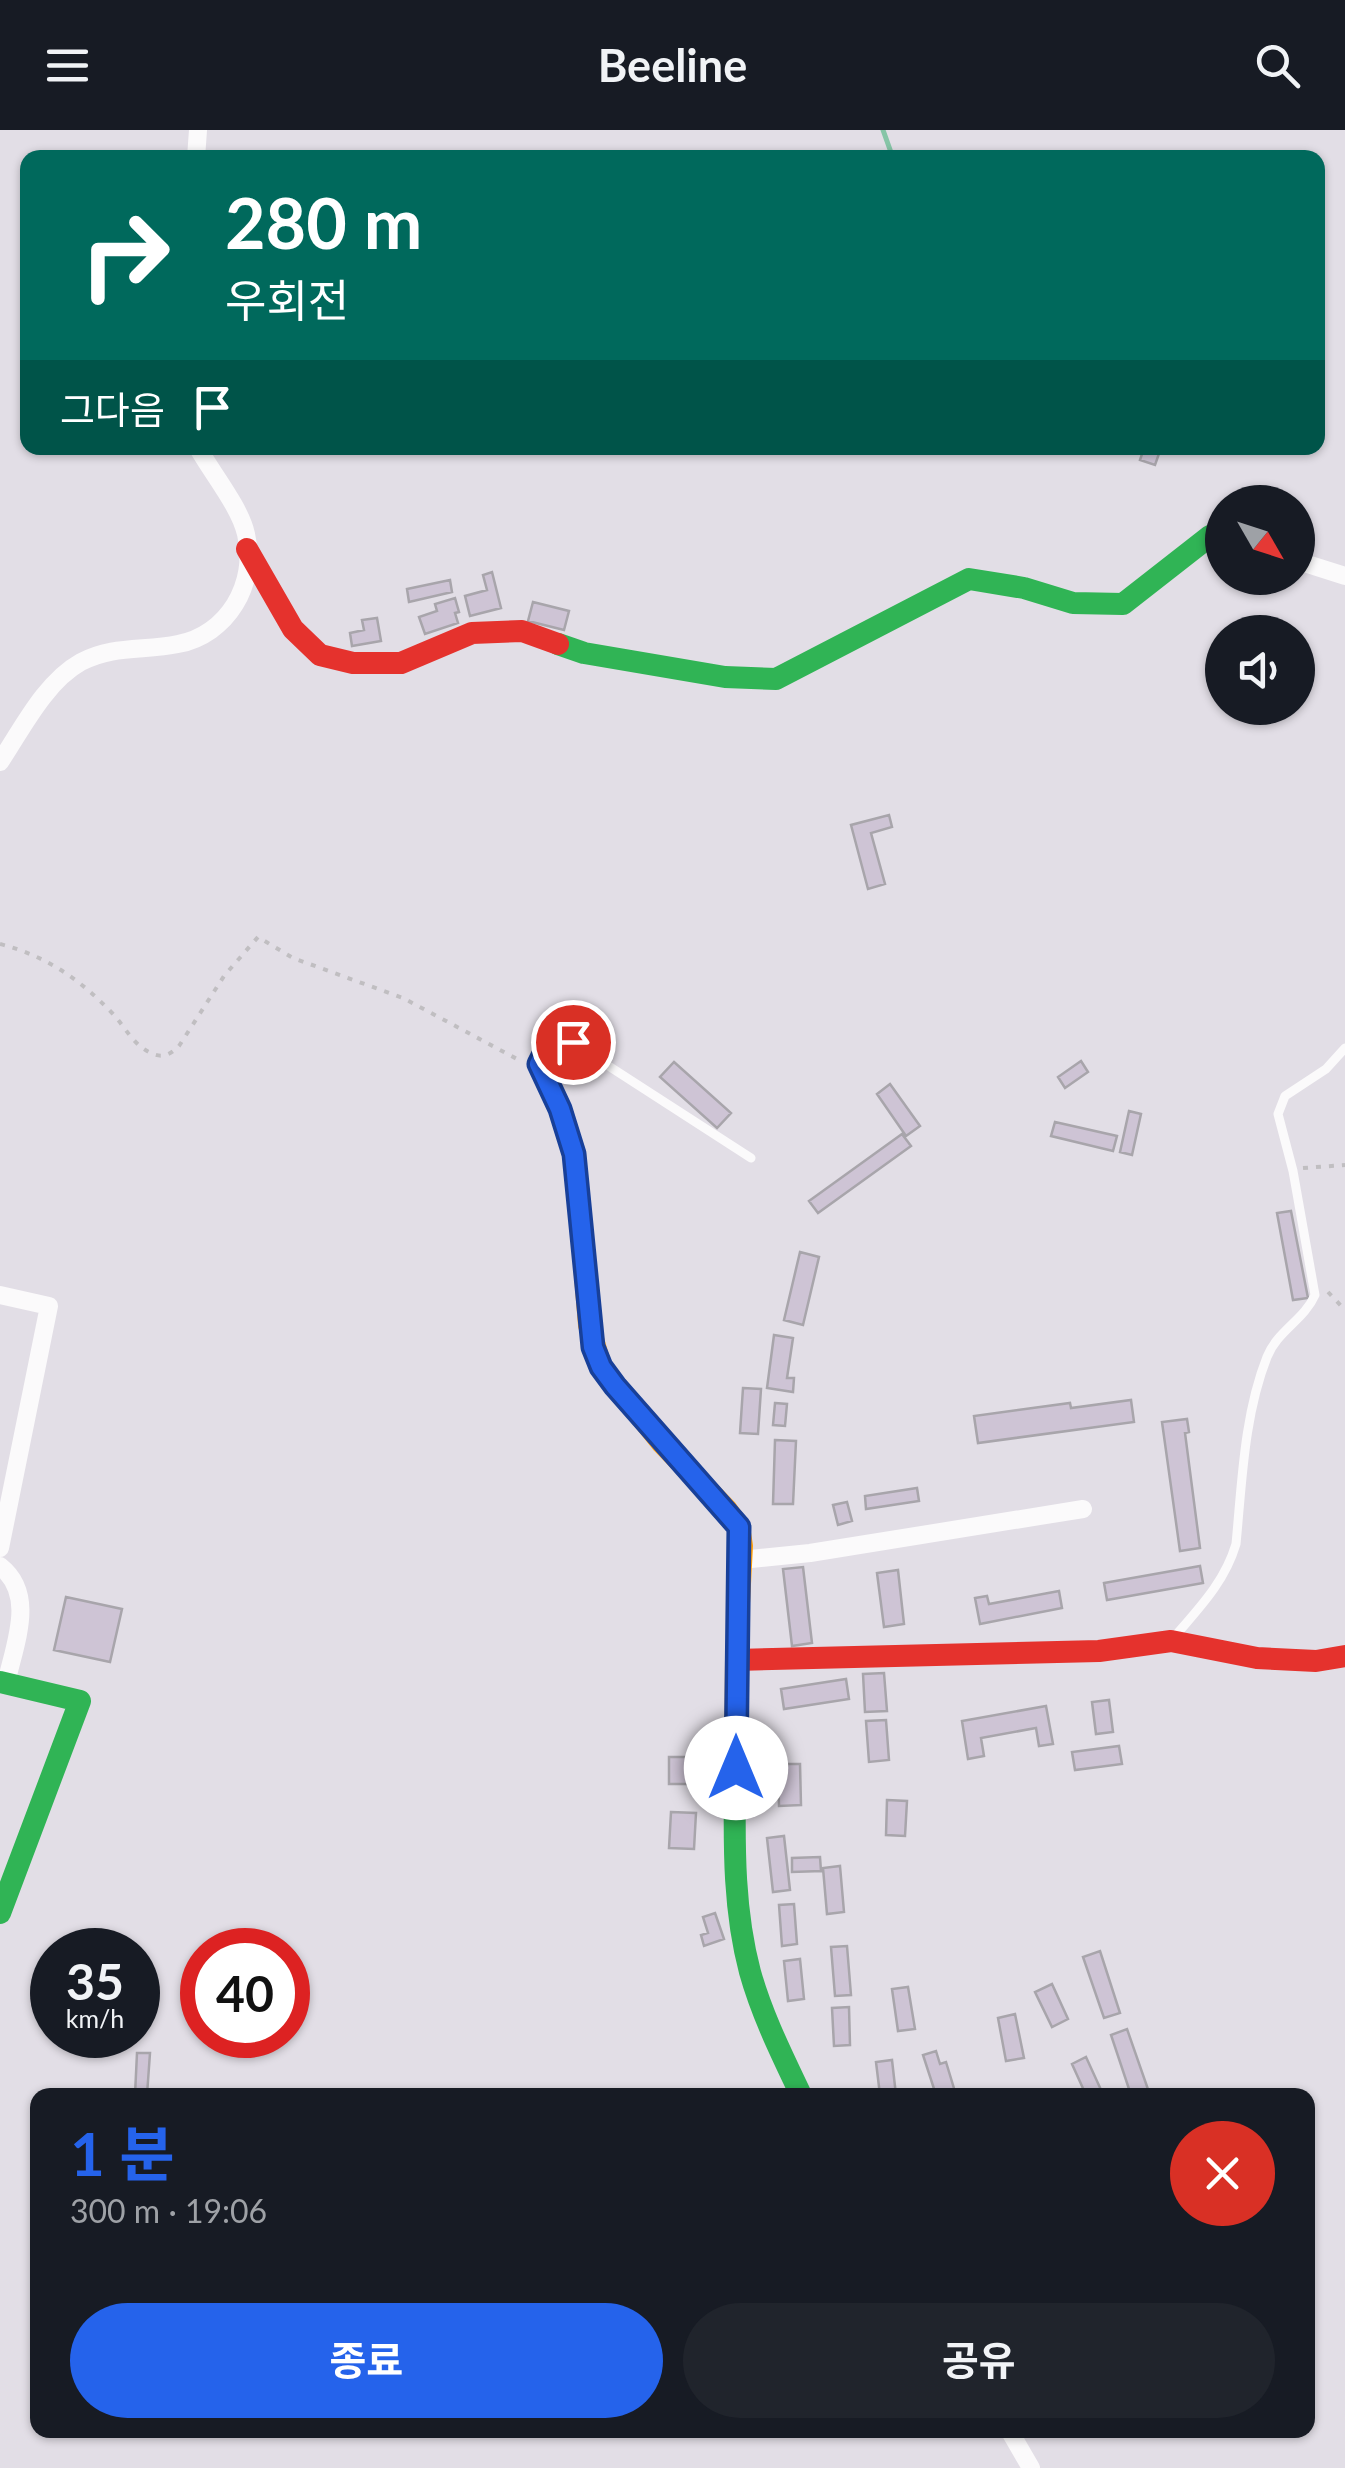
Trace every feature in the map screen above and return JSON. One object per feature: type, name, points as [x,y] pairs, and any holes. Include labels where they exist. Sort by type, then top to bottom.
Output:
[{"type":"street","points":[[0,762],[48,692],[78,664],[117,649],[182,644],[218,628],[238,598],[245,580],[247,550],[241,521],[202,455]]},
{"type":"street","points":[[247,550],[293,629],[320,655],[353,663],[401,664],[472,633],[522,631],[584,653],[725,678],[776,679],[970,580],[1024,588],[1073,603],[1123,604],[1205,540]]},
{"type":"street","points":[[1315,566],[1345,576]]},
{"type":"street","points":[[543,1053],[539,1064],[560,1109],[574,1154],[590,1325],[601,1367],[662,1443],[739,1527],[734,1872],[750,1972],[798,2088]]},
{"type":"street","points":[[0,1294],[49,1306],[0,1548]]},
{"type":"street","points":[[741,1560],[810,1553],[1082,1508]]},
{"type":"street","points":[[0,1566],[16,1582],[22,1599],[3,1683],[80,1701],[0,1912]]},
{"type":"street","points":[[736,1660],[1099,1651],[1171,1641],[1257,1658],[1316,1661],[1345,1656]]},
{"type":"street","points":[[1014,2438],[1031,2468]]},
{"type":"lane","points":[[543,1053],[551,1040],[561,1036],[751,1158]]},
{"type":"lane","points":[[1171,1641],[1220,1583],[1230,1565],[1236,1544],[1252,1408],[1267,1355],[1315,1295],[1294,1171],[1278,1114],[1280,1104],[1297,1087],[1326,1069],[1345,1048]]},
{"type":"path","points":[[0,944],[64,969],[111,1012],[135,1042],[148,1052],[164,1056],[179,1046],[224,976],[258,937],[293,958],[402,998],[518,1059]]},
{"type":"path","points":[[1294,1171],[1312,1166],[1345,1166]]},
{"type":"building","points":[[1142,455],[1159,455],[1155,465],[1140,460]]},
{"type":"building","points":[[492,572],[501,608],[470,616],[465,596],[487,590],[483,575]]},
{"type":"building","points":[[450,580],[452,592],[409,602],[407,589]]},
{"type":"building","points":[[455,598],[458,623],[425,634],[419,617],[437,611],[435,604]]},
{"type":"building","points":[[533,602],[569,611],[564,630],[528,621]]},
{"type":"building","points":[[377,618],[381,641],[352,646],[350,633],[364,630],[362,620]]},
{"type":"building","points":[[889,815],[892,827],[871,833],[885,884],[868,889],[851,825]]},
{"type":"building","points":[[1081,1061],[1088,1072],[1065,1088],[1058,1077]]},
{"type":"building","points":[[674,1062],[731,1113],[717,1128],[660,1077]]},
{"type":"building","points":[[890,1084],[920,1126],[906,1136],[877,1094]]},
{"type":"building","points":[[1129,1111],[1141,1114],[1132,1155],[1120,1152]]},
{"type":"building","points":[[1055,1122],[1117,1136],[1113,1151],[1051,1136]]},
{"type":"building","points":[[902,1134],[911,1146],[818,1213],[809,1201]]},
{"type":"building","points":[[1291,1211],[1308,1298],[1293,1300],[1277,1213]]},
{"type":"building","points":[[800,1252],[819,1257],[803,1325],[784,1320]]},
{"type":"building","points":[[774,1335],[793,1338],[787,1378],[794,1378],[793,1392],[767,1388]]},
{"type":"building","points":[[743,1388],[761,1389],[758,1434],[740,1433]]},
{"type":"building","points":[[1131,1400],[1134,1422],[978,1443],[974,1416],[1070,1403],[1071,1408]]},
{"type":"building","points":[[775,1403],[787,1404],[785,1426],[773,1425]]},
{"type":"building","points":[[1187,1419],[1189,1432],[1185,1433],[1200,1548],[1180,1551],[1162,1422]]},
{"type":"building","points":[[775,1440],[796,1441],[793,1504],[773,1504]]},
{"type":"building","points":[[917,1488],[919,1501],[866,1509],[865,1496]]},
{"type":"building","points":[[847,1502],[852,1521],[838,1525],[833,1505]]},
{"type":"building","points":[[1200,1566],[1203,1583],[1107,1600],[1104,1583]]},
{"type":"building","points":[[803,1567],[812,1643],[792,1646],[783,1569]]},
{"type":"building","points":[[898,1570],[904,1624],[884,1627],[877,1573]]},
{"type":"building","points":[[1059,1591],[1062,1608],[980,1624],[975,1598],[987,1596],[989,1604]]},
{"type":"building","points":[[66,1597],[122,1609],[110,1662],[54,1650]]},
{"type":"building","points":[[884,1673],[887,1711],[865,1712],[863,1674]]},
{"type":"building","points":[[846,1679],[849,1699],[784,1709],[781,1689]]},
{"type":"building","points":[[1109,1700],[1113,1732],[1096,1734],[1092,1702]]},
{"type":"building","points":[[1046,1706],[1053,1744],[1039,1746],[1036,1728],[981,1738],[984,1756],[968,1759],[962,1721]]},
{"type":"building","points":[[886,1720],[889,1760],[869,1762],[866,1721]]},
{"type":"building","points":[[1119,1746],[1122,1764],[1075,1770],[1072,1752]]},
{"type":"building","points":[[669,1757],[690,1757],[690,1784],[669,1784]]},
{"type":"building","points":[[778,1764],[800,1764],[801,1805],[779,1806]]},
{"type":"building","points":[[887,1800],[907,1801],[905,1836],[886,1835]]},
{"type":"building","points":[[671,1812],[696,1813],[694,1849],[669,1848]]},
{"type":"building","points":[[784,1836],[790,1890],[773,1892],[767,1838]]},
{"type":"building","points":[[820,1857],[821,1871],[792,1872],[792,1858]]},
{"type":"building","points":[[840,1866],[844,1912],[827,1914],[823,1868]]},
{"type":"building","points":[[794,1904],[797,1944],[782,1946],[779,1905]]},
{"type":"building","points":[[715,1913],[724,1939],[704,1946],[701,1935],[708,1933],[703,1917]]},
{"type":"building","points":[[847,1946],[851,1995],[835,1996],[831,1947]]},
{"type":"building","points":[[1100,1951],[1120,2013],[1104,2018],[1083,1957]]},
{"type":"building","points":[[800,1959],[804,1999],[788,2001],[784,1961]]},
{"type":"building","points":[[1052,1984],[1068,2019],[1052,2027],[1035,1992]]},
{"type":"building","points":[[908,1987],[915,2029],[898,2031],[892,1989]]},
{"type":"building","points":[[849,2007],[850,2045],[834,2046],[832,2008]]},
{"type":"building","points":[[1015,2014],[1024,2058],[1006,2061],[998,2018]]},
{"type":"building","points":[[1127,2029],[1148,2088],[1129,2088],[1111,2035]]},
{"type":"building","points":[[936,2051],[940,2064],[946,2062],[954,2088],[934,2088],[923,2055]]},
{"type":"building","points":[[1086,2057],[1100,2088],[1083,2088],[1072,2064]]},
{"type":"building","points":[[137,2058],[150,2058],[148,2088],[135,2088]]},
{"type":"building","points":[[892,2060],[895,2088],[879,2088],[876,2062]]},
{"type":"waterway","points":[[883,130],[890,150]]},
{"type":"traffic: fast","points":[[558,644],[584,653],[725,677],[776,679],[969,579],[1024,588],[1073,603],[1123,604],[1205,540]]},
{"type":"traffic: fast","points":[[0,1682],[80,1701],[0,1913]]},
{"type":"traffic: fast","points":[[735,1786],[736,1880],[745,1949],[760,2004],[798,2088]]},
{"type":"traffic: slow","points":[[543,1053],[539,1064],[575,1154],[589,1325],[601,1367],[662,1443],[739,1527],[742,1546],[735,1786]]},
{"type":"traffic: jam","points":[[247,549],[293,629],[320,655],[353,663],[401,663],[472,633],[522,631],[558,644]]},
{"type":"traffic: jam","points":[[736,1660],[1099,1651],[1171,1641],[1257,1658],[1316,1661],[1345,1656]]},
{"type":"route","points":[[573,1042],[561,1036],[551,1040],[539,1064],[560,1109],[574,1154],[593,1347],[615,1386],[739,1527],[742,1546],[736,1768]]}]
